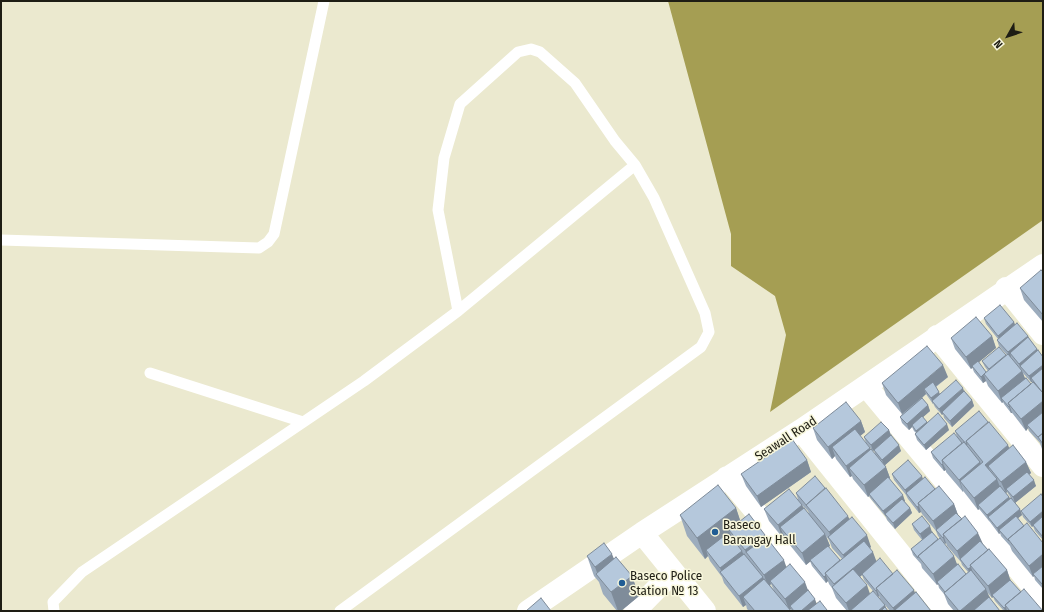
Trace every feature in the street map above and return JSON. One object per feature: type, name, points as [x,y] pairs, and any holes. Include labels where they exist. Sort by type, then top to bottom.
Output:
[{"type":"street","name":"Seawall Road","points":[[528,611],[642,533],[802,430],[1006,288],[1043,264]]},
{"type":"street","points":[[1006,288],[1043,334]]},
{"type":"street","points":[[938,336],[1043,466]]},
{"type":"street","points":[[866,386],[1043,599]]},
{"type":"street","points":[[802,430],[946,611]]},
{"type":"street","points":[[727,477],[838,611]]},
{"type":"street","points":[[642,533],[705,611]]},
{"type":"street","points":[[635,611],[673,572]]},
{"type":"lane","points":[[1,240],[259,248],[268,242],[274,234],[324,1]]},
{"type":"lane","points":[[340,611],[701,347],[709,332],[705,313],[654,198],[635,165],[615,141],[575,83],[540,52],[531,49],[518,52],[460,104],[444,158],[438,210],[458,311]]},
{"type":"lane","points":[[54,611],[53,602],[82,572],[364,381],[458,311],[635,165]]},
{"type":"lane","points":[[150,373],[303,422]]},
{"type":"shaded area","points":[[668,1],[1043,1],[1043,220],[770,412],[786,335],[775,296],[731,266],[731,234]]},
{"type":"building","points":[[1041,270],[1043,272],[1043,315],[1020,288]]},
{"type":"building","points":[[1000,305],[1014,322],[998,336],[984,318]]},
{"type":"building","points":[[976,317],[992,336],[966,357],[951,338]]},
{"type":"building","points":[[1017,323],[1028,336],[1008,352],[997,340]]},
{"type":"building","points":[[1028,337],[1037,349],[1019,364],[1010,353]]},
{"type":"building","points":[[927,346],[943,365],[898,403],[882,383]]},
{"type":"building","points":[[999,347],[1006,355],[989,369],[982,361]]},
{"type":"building","points":[[1038,350],[1043,357],[1043,365],[1029,376],[1020,366]]},
{"type":"building","points":[[1008,354],[1022,371],[998,391],[984,374]]},
{"type":"building","points":[[978,361],[986,372],[981,377],[972,366]]},
{"type":"building","points":[[1043,368],[1043,392],[1042,392],[1031,378]]},
{"type":"building","points":[[1026,378],[1031,384],[1008,403],[1009,407],[1001,398]]},
{"type":"building","points":[[956,380],[963,388],[939,409],[932,401]]},
{"type":"building","points":[[933,382],[939,392],[931,398],[924,389]]},
{"type":"building","points":[[1033,382],[1043,393],[1043,401],[1021,419],[1008,403]]},
{"type":"building","points":[[964,391],[972,400],[950,421],[942,412]]},
{"type":"building","points":[[922,398],[928,405],[907,424],[900,417]]},
{"type":"building","points":[[846,402],[861,421],[828,447],[813,428]]},
{"type":"building","points":[[979,411],[988,422],[966,441],[967,445],[955,431]]},
{"type":"building","points":[[1043,412],[1043,433],[1038,437],[1027,425]]},
{"type":"building","points":[[938,413],[947,424],[924,445],[915,434]]},
{"type":"building","points":[[922,416],[927,422],[916,431],[912,425]]},
{"type":"building","points":[[881,422],[889,430],[871,445],[864,437]]},
{"type":"building","points":[[989,422],[1008,445],[985,465],[997,479],[974,498],[960,481],[983,462],[966,441]]},
{"type":"building","points":[[855,429],[870,448],[846,466],[832,447]]},
{"type":"building","points":[[954,433],[962,443],[942,460],[942,465],[931,452]]},
{"type":"building","points":[[1043,433],[1043,444],[1038,437]]},
{"type":"building","points":[[891,435],[899,445],[882,460],[874,450]]},
{"type":"building","points":[[792,439],[807,460],[757,496],[741,474]]},
{"type":"building","points":[[964,442],[980,462],[959,480],[942,460]]},
{"type":"building","points":[[1013,445],[1026,462],[1001,482],[988,466]]},
{"type":"building","points":[[871,449],[886,467],[864,485],[849,468]]},
{"type":"building","points":[[908,460],[922,476],[905,490],[892,474]]},
{"type":"building","points":[[1027,472],[1034,480],[1013,497],[1006,489]]},
{"type":"building","points":[[815,476],[825,488],[806,505],[796,493]]},
{"type":"building","points":[[888,477],[903,495],[883,511],[869,494]]},
{"type":"building","points":[[925,477],[935,489],[918,503],[919,506],[917,507],[906,493]]},
{"type":"building","points":[[718,485],[736,508],[697,538],[680,515]]},
{"type":"building","points":[[939,486],[954,504],[933,521],[918,503]]},
{"type":"building","points":[[1000,486],[1009,497],[987,515],[978,505]]},
{"type":"building","points":[[826,488],[848,516],[829,532],[806,505]]},
{"type":"building","points":[[789,489],[802,505],[778,525],[764,509]]},
{"type":"building","points":[[1041,494],[1043,497],[1043,511],[1030,522],[1021,511]]},
{"type":"building","points":[[1011,498],[1020,509],[997,528],[988,517]]},
{"type":"building","points":[[902,499],[910,508],[893,523],[885,514]]},
{"type":"building","points":[[804,508],[825,534],[802,553],[780,527]]},
{"type":"building","points":[[956,513],[962,519],[943,534],[943,538],[936,530]]},
{"type":"building","points":[[749,514],[765,535],[745,550],[729,530]]},
{"type":"building","points":[[922,516],[930,526],[920,534],[912,524]]},
{"type":"building","points":[[965,516],[978,533],[957,551],[943,534]]},
{"type":"building","points":[[1016,516],[1024,526],[1008,539],[1009,541],[999,530]]},
{"type":"building","points":[[1043,516],[1043,537],[1033,525]]},
{"type":"building","points":[[852,517],[867,535],[843,555],[828,537]]},
{"type":"building","points":[[1027,523],[1043,543],[1043,554],[1029,566],[1008,539]]},
{"type":"building","points":[[932,532],[938,539],[918,556],[918,558],[911,549]]},
{"type":"building","points":[[728,533],[742,551],[720,568],[706,550]]},
{"type":"building","points":[[766,537],[784,560],[764,575],[746,552]]},
{"type":"building","points":[[940,538],[954,556],[933,574],[918,556]]},
{"type":"building","points":[[864,541],[873,552],[834,584],[825,573]]},
{"type":"building","points":[[980,541],[988,550],[970,565],[971,567],[968,569],[960,559]]},
{"type":"building","points":[[604,543],[612,554],[595,567],[587,556]]},
{"type":"building","points":[[828,546],[840,560],[825,573],[826,575],[824,577],[810,560]]},
{"type":"building","points":[[989,549],[1007,570],[988,586],[970,565]]},
{"type":"building","points":[[744,554],[763,577],[739,596],[720,572]]},
{"type":"building","points":[[616,557],[632,576],[611,592],[596,574]]},
{"type":"building","points":[[880,558],[893,574],[876,588],[876,591],[862,574]]},
{"type":"building","points":[[790,564],[805,582],[785,599],[770,581]]},
{"type":"building","points":[[958,564],[966,574],[945,592],[937,582]]},
{"type":"building","points":[[1043,566],[1043,585],[1033,574]]},
{"type":"building","points":[[853,569],[867,585],[846,603],[832,587]]},
{"type":"building","points":[[897,570],[914,590],[893,608],[876,588]]},
{"type":"building","points":[[971,570],[986,589],[959,611],[944,593]]},
{"type":"building","points":[[764,579],[791,611],[755,611],[743,597]]},
{"type":"building","points":[[1010,580],[1021,592],[1005,605],[1006,607],[1004,608],[992,595]]},
{"type":"building","points":[[1024,589],[1043,611],[1010,611],[1005,605]]},
{"type":"building","points":[[808,590],[815,599],[801,611],[794,611],[790,606]]},
{"type":"building","points":[[873,591],[885,605],[878,611],[850,611]]},
{"type":"building","points":[[916,592],[931,611],[895,610]]},
{"type":"building","points":[[989,597],[1000,611],[973,611]]},
{"type":"building","points":[[541,598],[551,611],[526,611]]},
{"type":"building","points":[[820,601],[827,610],[807,611]]},
{"type":"building","points":[[885,607],[888,611],[881,611]]},
{"type":"place","name":"Baseco Barangay Hall","points":[[715,532]]},
{"type":"place","name":"Baseco Police Station № 13","points":[[622,583]]}]
